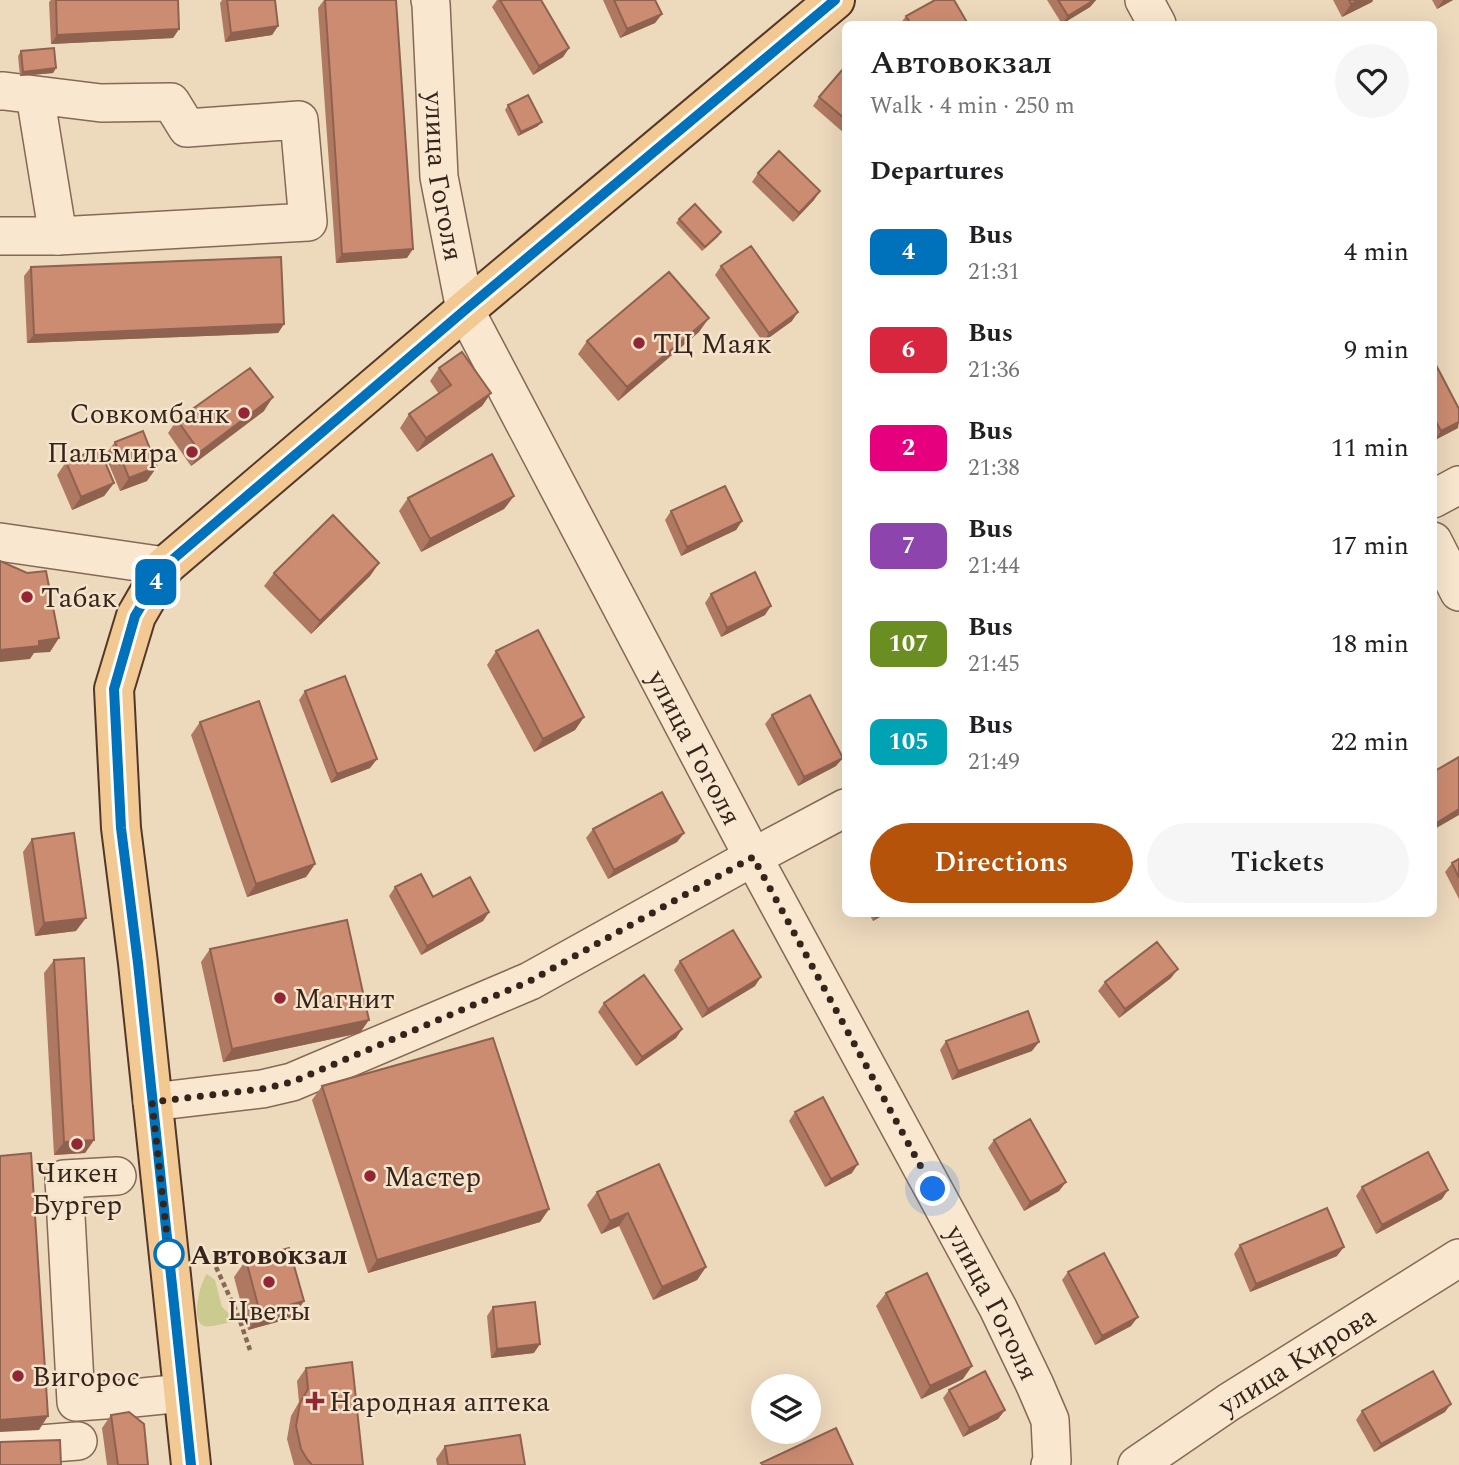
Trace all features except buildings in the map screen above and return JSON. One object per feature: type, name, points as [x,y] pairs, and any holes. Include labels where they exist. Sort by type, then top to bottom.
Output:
[{"type":"main road","points":[[191,1465],[138,963],[121,828],[114,689],[135,616],[165,566],[835,0]]},
{"type":"street","name":"улица Гоголя","points":[[430,0],[439,177],[465,310],[753,857],[998,1307],[1049,1420],[1050,1465]]},
{"type":"street","points":[[1144,0],[1155,21]]},
{"type":"street","points":[[0,236],[58,236],[307,222],[299,120],[187,128],[171,102],[101,103],[17,93],[58,236]]},
{"type":"street","points":[[1437,497],[1459,485]]},
{"type":"street","points":[[0,542],[165,566]]},
{"type":"street","points":[[1437,549],[1459,592]]},
{"type":"street","points":[[152,1102],[262,1089],[292,1082],[530,981],[842,810]]},
{"type":"street","points":[[117,1176],[64,1179],[76,1402],[183,1393]]},
{"type":"street","name":"улица Кирова","points":[[1137,1465],[1228,1402],[1459,1258]]},
{"type":"street","points":[[0,1447],[78,1441]]},
{"type":"path","points":[[216,1268],[239,1315],[250,1350]]},
{"type":"green space","points":[[207,1274],[215,1280],[222,1307],[233,1317],[232,1322],[209,1326],[200,1323],[198,1302]]},
{"type":"bus line","name":"4","points":[[191,1465],[138,963],[121,828],[114,689],[135,616],[165,566],[835,0]]},
{"type":"place","name":"ТЦ Маяк","points":[[639,343]]},
{"type":"place","name":"Совкомбанк","points":[[244,413]]},
{"type":"place","name":"Пальмира","points":[[192,452]]},
{"type":"place","name":"Табак","points":[[27,597]]},
{"type":"place","name":"Магнит","points":[[280,998]]},
{"type":"place","name":"Чикен Бургер","points":[[77,1144]]},
{"type":"place","name":"Мастер","points":[[370,1176]]},
{"type":"place","name":"Автовокзал","points":[[169,1254]]},
{"type":"place","name":"Цветы","points":[[269,1282]]},
{"type":"place","name":"Вигорос","points":[[18,1376]]},
{"type":"place","name":"Народная аптека","points":[[315,1401]]},
{"type":"route","points":[[169,1254],[152,1102],[262,1089],[292,1082],[530,981],[753,857],[933,1189]]}]
